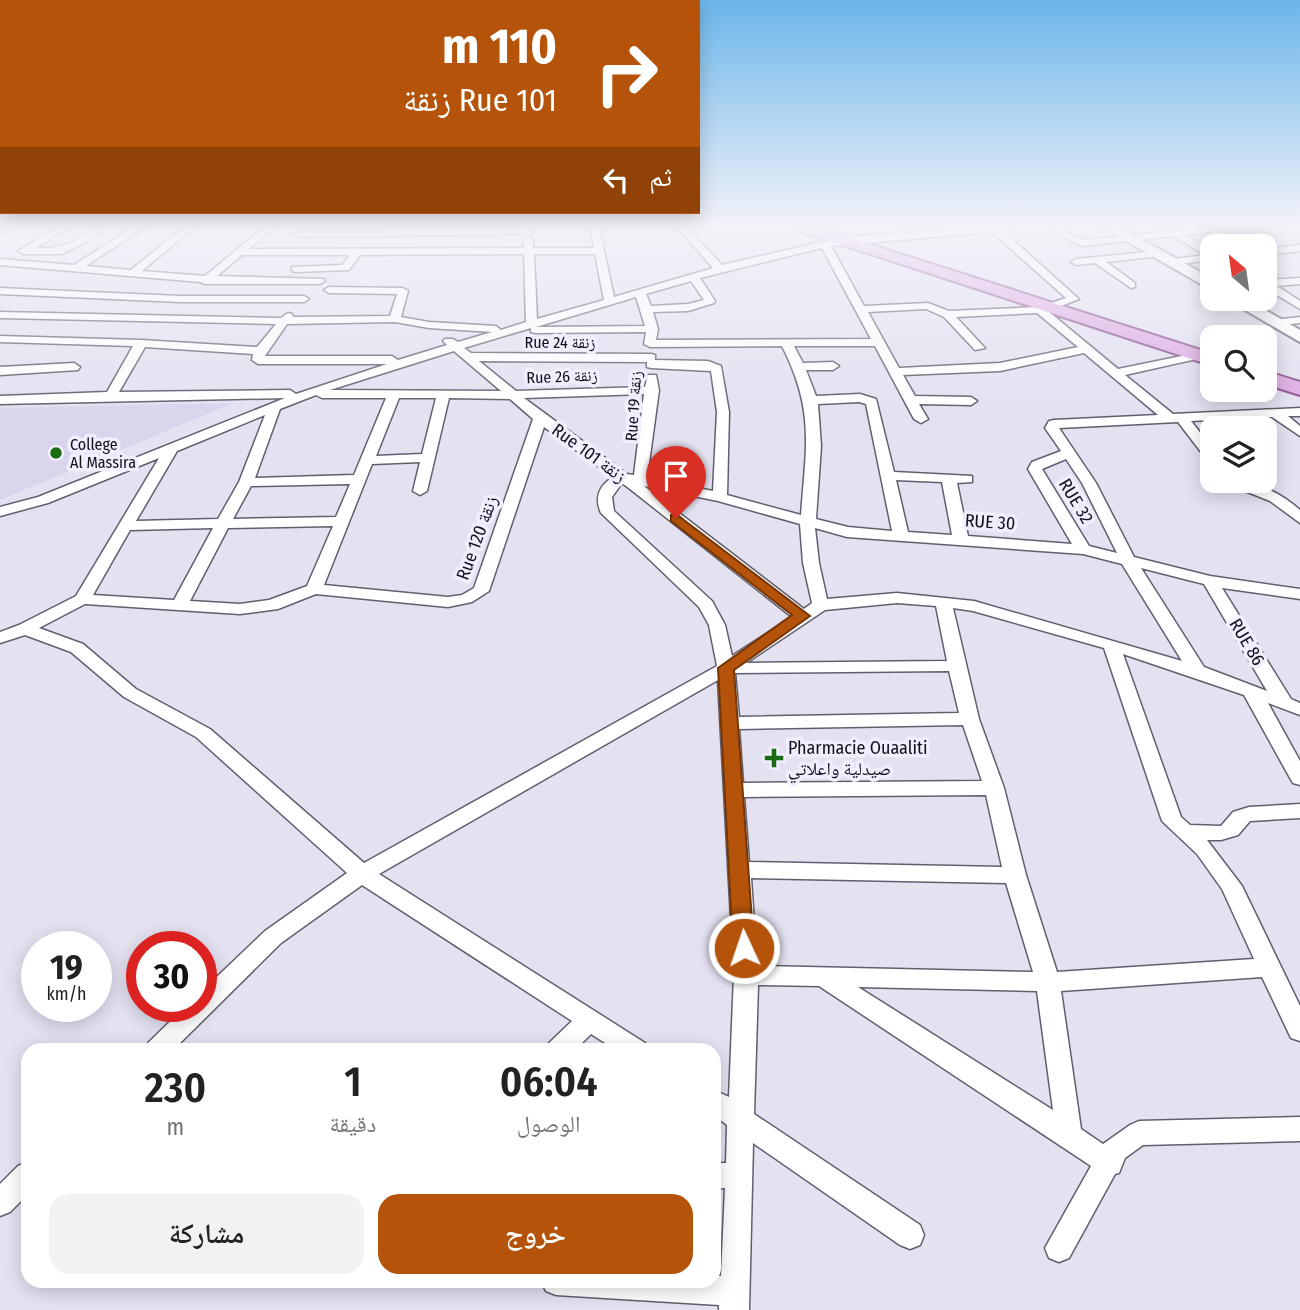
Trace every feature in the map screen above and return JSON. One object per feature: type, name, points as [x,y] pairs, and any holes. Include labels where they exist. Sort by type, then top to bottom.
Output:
[{"type":"main road","points":[[986,288],[1200,356]]},
{"type":"main road","points":[[1277,381],[1300,389]]},
{"type":"street","points":[[153,319],[195,288]]},
{"type":"street","points":[[314,288],[282,321],[260,351],[258,360],[410,360]]},
{"type":"street","points":[[530,288],[532,324]]},
{"type":"street","points":[[608,288],[610,302]]},
{"type":"street","points":[[0,512],[43,500],[306,394],[456,346],[656,288]]},
{"type":"street","points":[[648,309],[708,303],[710,301],[701,288]]},
{"type":"street","points":[[849,288],[921,419]]},
{"type":"street","points":[[861,309],[928,306],[948,314],[1045,308],[1074,299],[1062,288]]},
{"type":"street","points":[[329,290],[403,291],[395,320]]},
{"type":"street","points":[[0,291],[180,299],[304,299]]},
{"type":"street","points":[[1278,292],[1300,306]]},
{"type":"street","name":"Rue 19 زنقة","points":[[639,481],[653,390],[650,344],[652,329],[648,309],[640,293]]},
{"type":"street","points":[[1045,308],[1086,349],[1175,417],[1200,443]]},
{"type":"street","points":[[1256,312],[1300,337]]},
{"type":"street","points":[[0,329],[16,314]]},
{"type":"street","points":[[948,314],[979,348]]},
{"type":"street","points":[[0,315],[282,321],[395,320],[429,326],[512,330],[652,329]]},
{"type":"street","points":[[1274,323],[1300,320]]},
{"type":"street","name":"Rue 101 زنقة","points":[[429,326],[470,357],[540,418],[622,477],[802,616]]},
{"type":"street","points":[[0,339],[260,351]]},
{"type":"street","points":[[650,344],[879,342]]},
{"type":"street","points":[[786,343],[811,400],[814,452],[808,523],[812,579],[821,605]]},
{"type":"street","points":[[111,396],[142,344]]},
{"type":"street","points":[[896,372],[1000,366],[1086,349]]},
{"type":"street","name":"Rue 24 زنقة","points":[[470,357],[651,361],[708,365],[717,369],[723,412],[720,497]]},
{"type":"street","points":[[1116,373],[1200,359]]},
{"type":"street","points":[[798,367],[833,366]]},
{"type":"street","points":[[0,371],[74,367]]},
{"type":"street","name":"Rue 26 زنقة","points":[[0,400],[306,394],[514,395],[653,390]]},
{"type":"street","points":[[82,599],[256,608],[314,589],[394,395]]},
{"type":"street","points":[[419,491],[443,396]]},
{"type":"street","points":[[811,400],[860,398],[872,402],[901,536]]},
{"type":"street","points":[[910,400],[971,401]]},
{"type":"street","points":[[179,606],[246,481],[275,406]]},
{"type":"street","points":[[1275,412],[1300,432]]},
{"type":"street","points":[[1196,671],[1129,560],[1089,483],[1053,431],[1054,424],[1300,412]]},
{"type":"street","name":"Rue 120 زنقة","points":[[314,589],[447,602],[466,599],[481,592],[540,418]]},
{"type":"street","points":[[0,638],[25,629],[82,599],[173,446]]},
{"type":"street","name":"RUE 32","points":[[1068,453],[1037,465],[1035,469],[1083,549]]},
{"type":"street","points":[[368,460],[426,458]]},
{"type":"street","points":[[890,476],[967,479]]},
{"type":"street","points":[[618,1288],[734,1301],[726,1175],[741,1119],[746,975],[726,668],[717,625],[705,605],[608,513],[604,505],[605,491],[622,477]]},
{"type":"street","name":"RUE 30","points":[[622,477],[720,497],[847,532],[1083,549],[1210,581],[1300,594]]},
{"type":"street","points":[[246,481],[360,479]]},
{"type":"street","points":[[949,480],[961,540]]},
{"type":"street","points":[[1263,493],[1283,504],[1300,519]]},
{"type":"street","points":[[125,526],[344,521]]},
{"type":"street","name":"RUE 86","points":[[1210,581],[1292,706]]},
{"type":"street","points":[[163,1043],[273,937],[362,874],[726,668],[821,605],[897,598],[974,606],[1111,644],[1292,706]]},
{"type":"street","points":[[944,601],[956,666],[970,719],[994,788],[1015,875],[1048,982],[1069,1135]]},
{"type":"street","points":[[25,629],[77,648],[130,693],[203,733],[362,874],[625,1043]]},
{"type":"street","points":[[1111,644],[1172,821],[1204,849],[1231,886],[1300,1031]]},
{"type":"street","points":[[726,668],[956,666]]},
{"type":"street","name":"RUE 86","points":[[1252,692],[1300,778]]},
{"type":"street","points":[[730,723],[970,719]]},
{"type":"street","points":[[733,790],[994,788]]},
{"type":"street","points":[[1183,832],[1221,833],[1231,830],[1240,817],[1249,814],[1300,811]]},
{"type":"street","points":[[739,870],[1015,875]]},
{"type":"street","points":[[746,975],[1048,982],[1268,967]]},
{"type":"street","points":[[822,976],[1069,1135],[1109,1164]]},
{"type":"street","points":[[565,1043],[590,1020]]},
{"type":"street","points":[[721,1106],[910,1235]]},
{"type":"street","points":[[1059,1248],[1109,1164],[1115,1149],[1139,1133],[1300,1129]]},
{"type":"street","points":[[0,1203],[21,1182]]},
{"type":"shaded area","name":"College Al Massira","points":[[234,403],[2,499],[0,499],[0,408]]},
{"type":"place","name":"College Al Massira","points":[[56,453]]},
{"type":"place","name":"Pharmacie Ouaaliti صيدلية واعلاتي","points":[[774,758]]},
{"type":"route","points":[[676,518],[802,616],[726,668],[744,948]]}]
